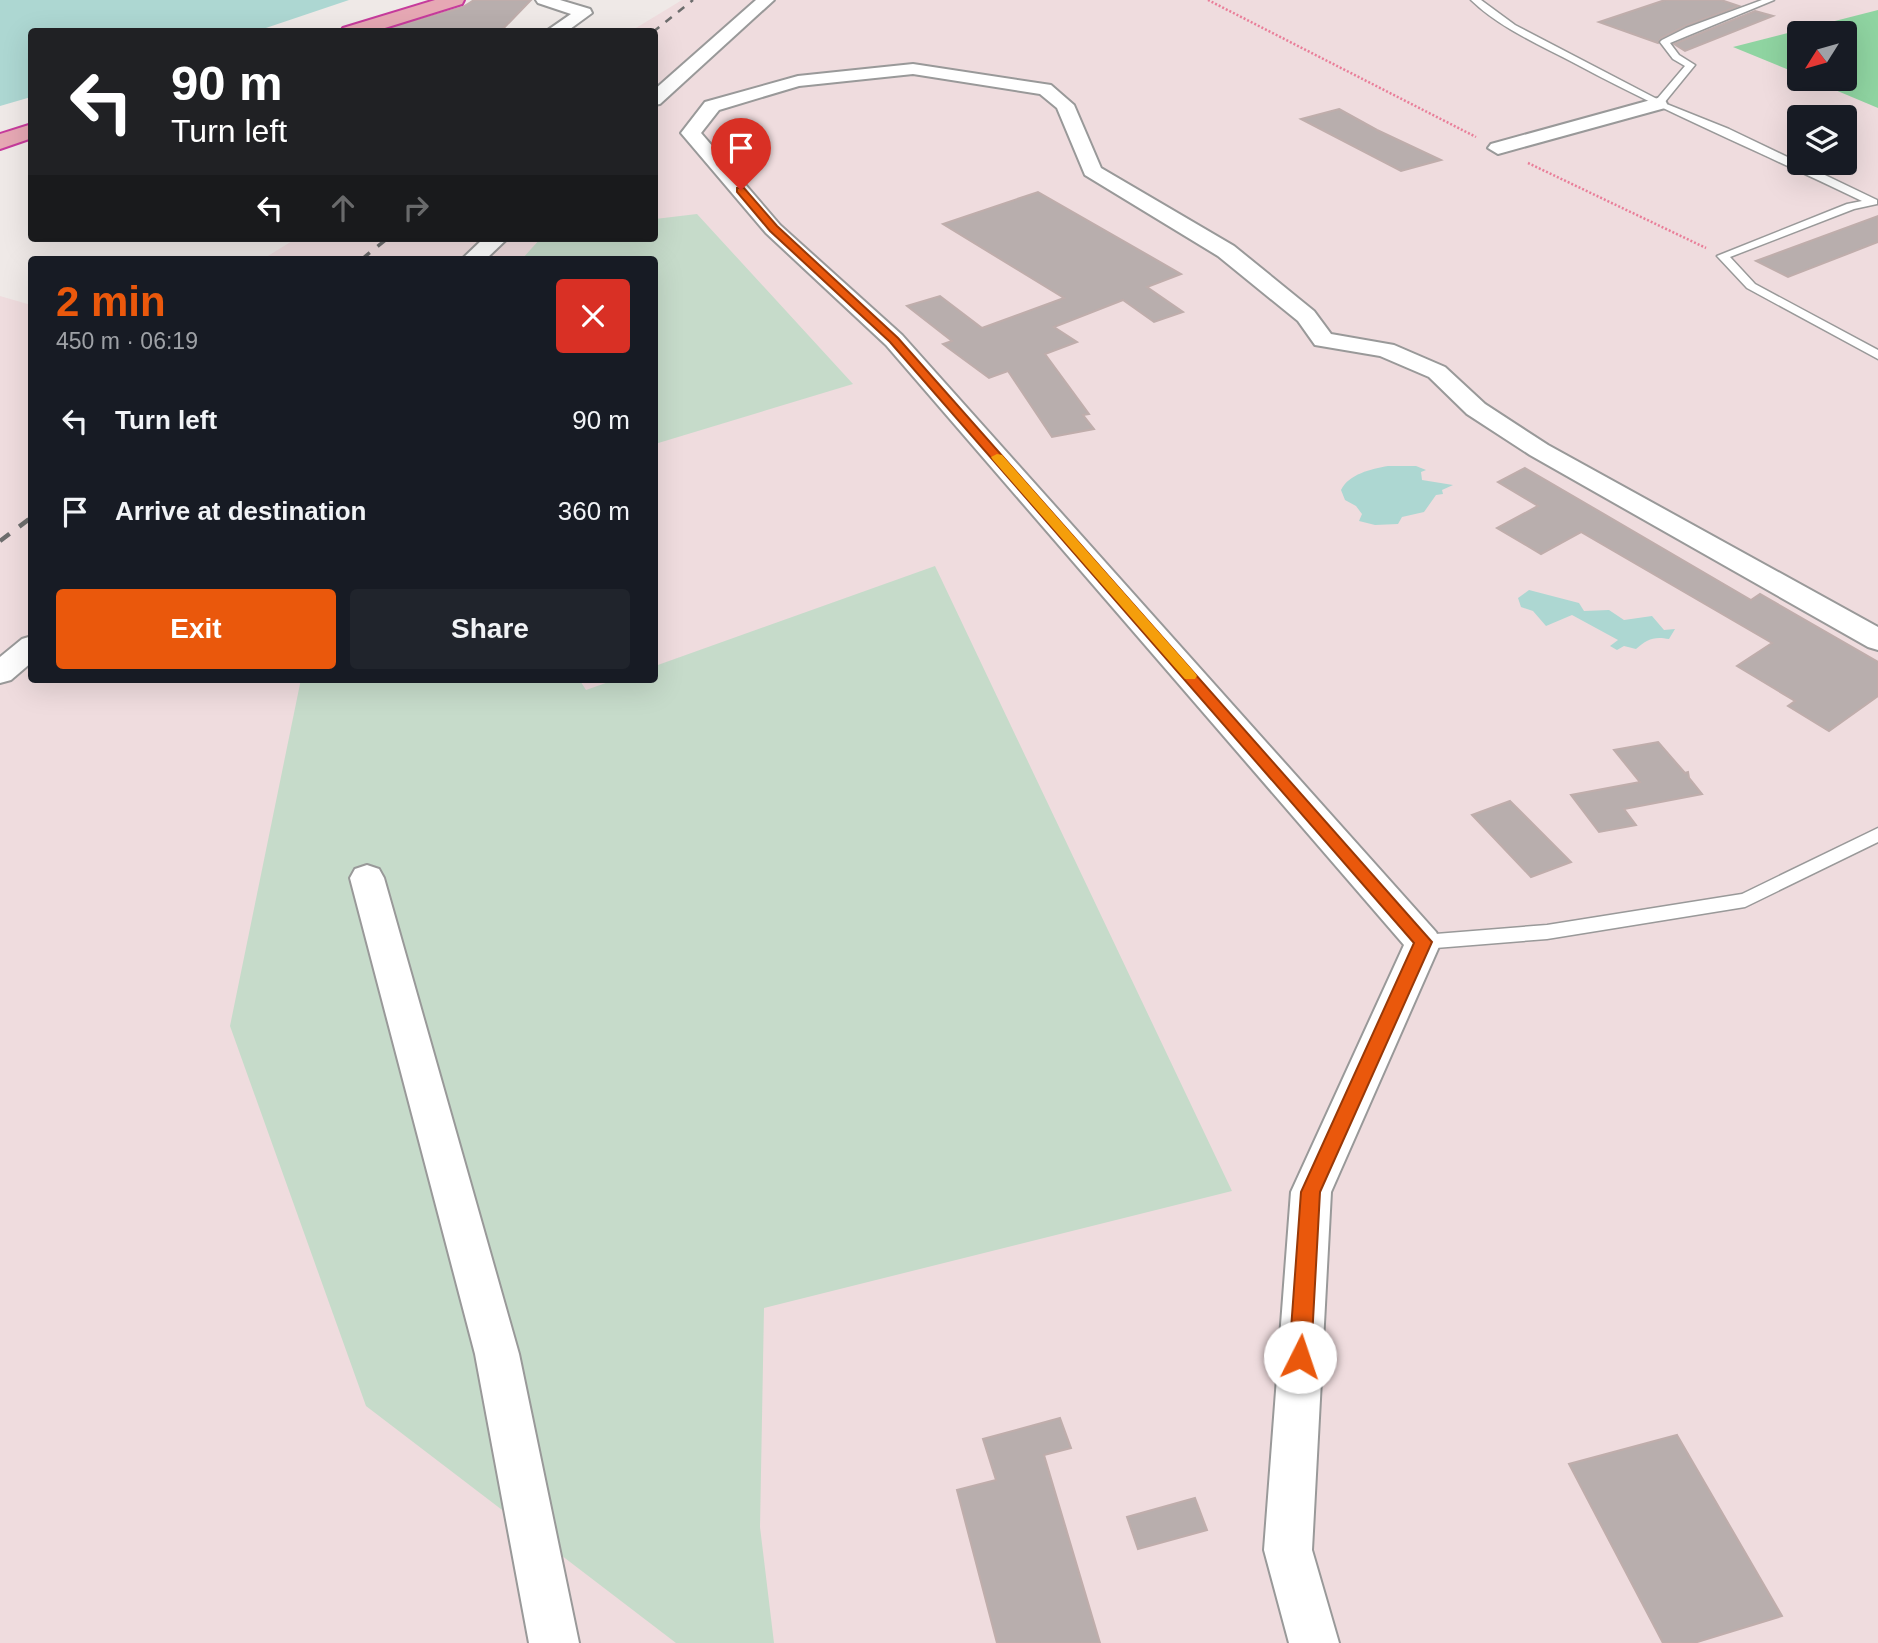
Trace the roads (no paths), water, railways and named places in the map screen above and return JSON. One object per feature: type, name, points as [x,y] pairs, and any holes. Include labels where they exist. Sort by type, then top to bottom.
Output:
[{"type":"highway","points":[[362,28],[455,0]]},
{"type":"highway","points":[[0,142],[28,132]]},
{"type":"street","points":[[544,0],[584,13],[560,28]]},
{"type":"street","points":[[658,96],[766,0]]},
{"type":"street","points":[[1314,1643],[1287,1550],[1311,1192],[1423,942],[894,340],[773,229],[691,133],[712,106],[798,81],[913,69],[1045,89],[1065,105],[1092,172],[1226,251],[1306,316],[1323,340],[1386,350],[1437,372],[1476,409],[1539,450],[1878,640]]},
{"type":"street","points":[[1498,148],[1658,104]]},
{"type":"street","points":[[477,256],[493,242]]},
{"type":"street","points":[[0,674],[28,650]]},
{"type":"street","points":[[368,878],[497,1354],[554,1643]]},
{"type":"lane","points":[[1475,0],[1512,27],[1658,104],[1725,131],[1875,202]]},
{"type":"lane","points":[[1658,104],[1690,65],[1676,57],[1665,42],[1689,30],[1770,0]]},
{"type":"lane","points":[[1875,202],[1851,206],[1723,256],[1751,286],[1878,355]]},
{"type":"lane","points":[[1423,942],[1547,932],[1745,900],[1878,834]]},
{"type":"water","points":[[0,0],[349,0],[266,28],[28,28],[28,98],[0,106]]},
{"type":"water","points":[[1388,466],[1416,466],[1426,470],[1421,472],[1422,480],[1453,485],[1442,490],[1443,494],[1436,495],[1424,512],[1402,517],[1398,524],[1375,525],[1359,521],[1362,514],[1356,506],[1345,500],[1341,490],[1355,476]]},
{"type":"water","points":[[1529,590],[1579,603],[1584,611],[1609,610],[1624,620],[1652,616],[1664,630],[1675,629],[1669,639],[1655,638],[1636,649],[1624,646],[1617,650],[1610,646],[1618,640],[1572,615],[1546,626],[1533,611],[1521,607],[1518,598]]},
{"type":"railway","points":[[658,28],[693,0]]},
{"type":"railway","points":[[366,256],[383,242]]},
{"type":"railway","points":[[0,541],[28,520]]}]
